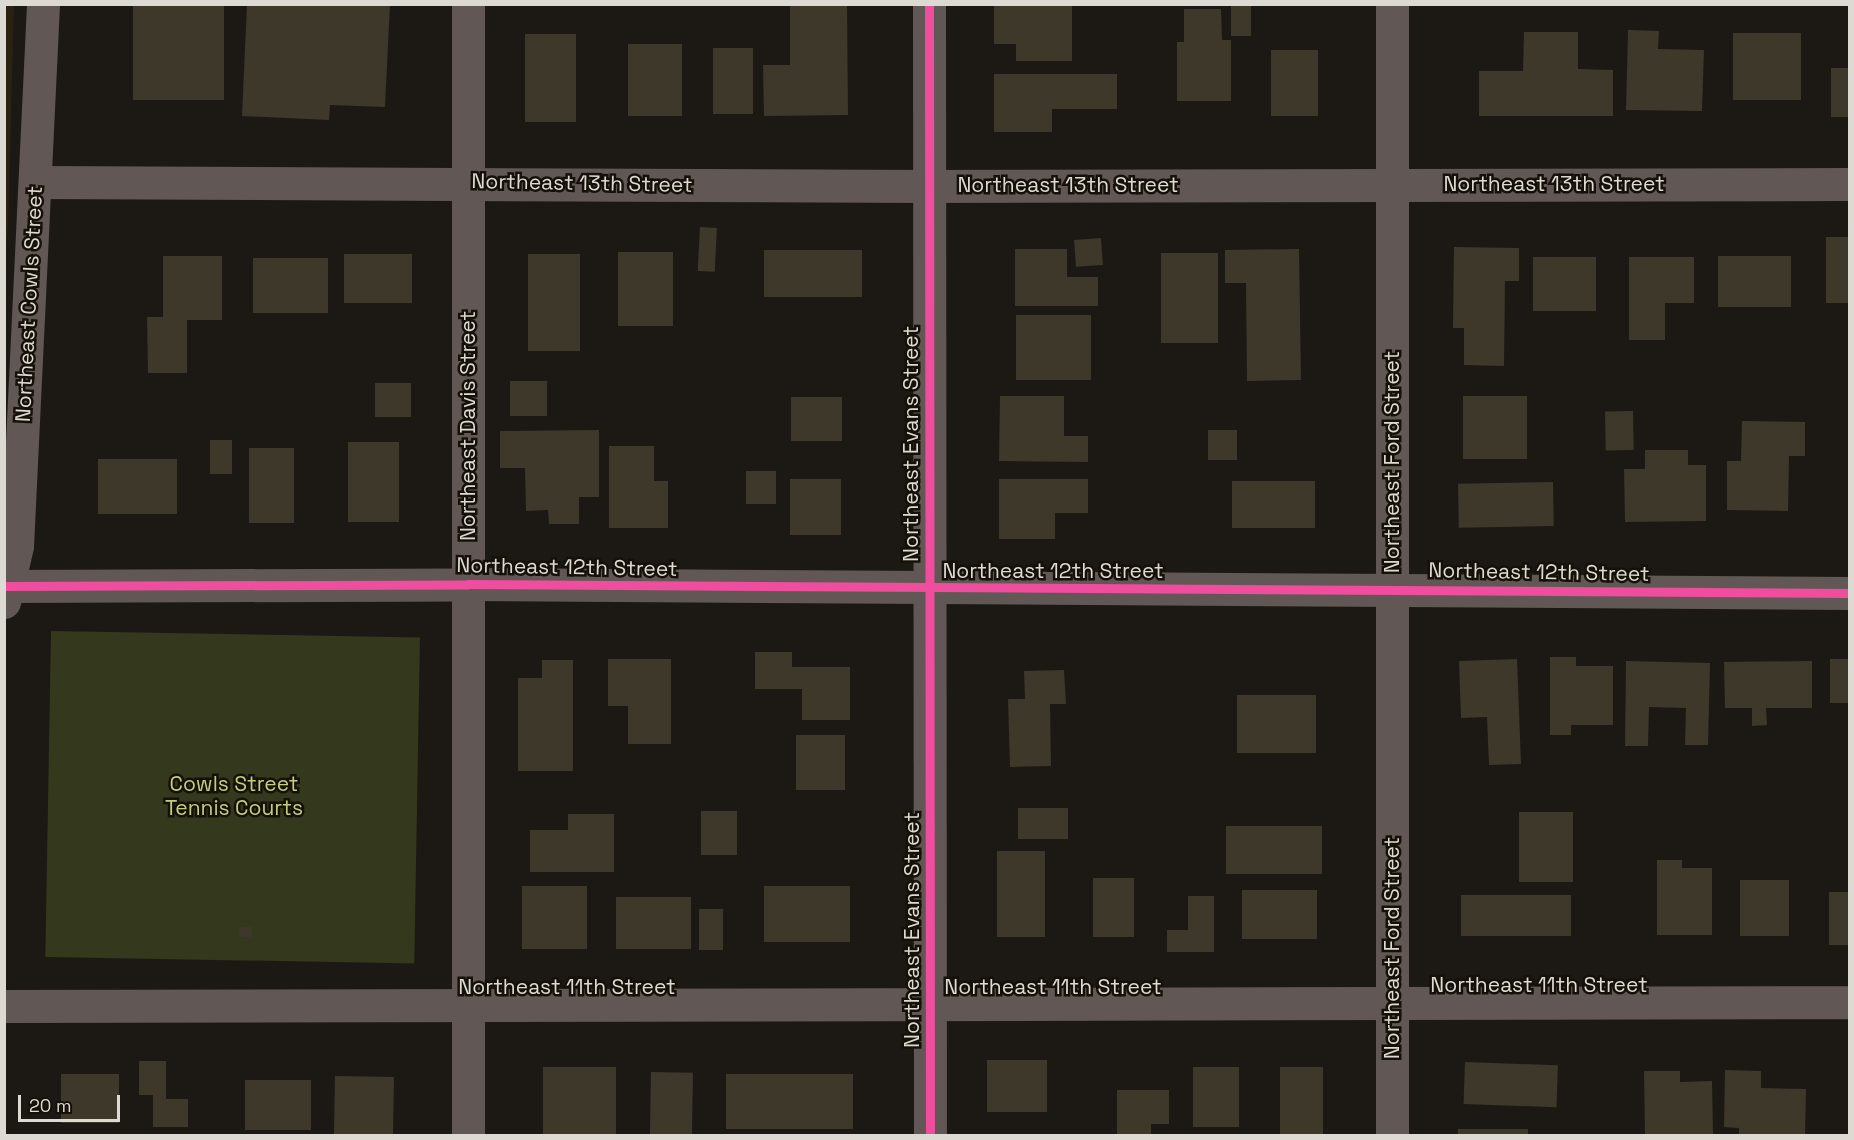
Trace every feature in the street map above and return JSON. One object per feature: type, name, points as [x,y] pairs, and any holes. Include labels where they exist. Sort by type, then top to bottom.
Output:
[{"type":"street","name":"Northeast Cowls Street","points":[[6,592],[17,546],[43,4]]},
{"type":"street","name":"Northeast Davis Street","points":[[468,4],[468,1136]]},
{"type":"street","name":"Northeast Evans Street","points":[[929,4],[930,1136]]},
{"type":"street","name":"Northeast Ford Street","points":[[1392,4],[1392,1136]]},
{"type":"street","name":"Northeast 13th Street","points":[[35,182],[468,182],[929,186],[1392,183],[1850,184]]},
{"type":"street","name":"Northeast 12th Street","points":[[6,592],[468,584],[930,590],[1392,589],[1850,593]]},
{"type":"street","name":"Northeast 11th Street","points":[[4,1006],[930,1006],[1850,1002]]},
{"type":"shaded area","points":[[14,4],[8,224],[5,258],[4,5]]},
{"type":"green space","name":"Cowls Street Tennis Courts","points":[[51,631],[420,637],[414,963],[45,957]]},
{"type":"building","points":[[133,4],[224,4],[224,100],[133,100]]},
{"type":"building","points":[[247,4],[390,4],[385,107],[330,105],[329,120],[242,116]]},
{"type":"building","points":[[790,4],[847,4],[848,115],[764,116],[763,65],[790,65]]},
{"type":"building","points":[[994,4],[1072,4],[1072,61],[1016,61],[1016,44],[994,44]]},
{"type":"building","points":[[1231,5],[1251,5],[1251,36],[1231,36]]},
{"type":"building","points":[[1184,9],[1221,9],[1222,40],[1231,40],[1231,101],[1177,101],[1177,42],[1184,42]]},
{"type":"building","points":[[1628,30],[1659,31],[1658,49],[1704,50],[1702,111],[1626,110]]},
{"type":"building","points":[[1524,32],[1578,32],[1578,69],[1613,70],[1613,116],[1479,116],[1479,71],[1523,71]]},
{"type":"building","points":[[1733,33],[1801,33],[1801,100],[1733,100]]},
{"type":"building","points":[[525,34],[576,34],[576,122],[525,122]]},
{"type":"building","points":[[628,44],[682,44],[682,116],[628,116]]},
{"type":"building","points":[[713,48],[753,48],[753,114],[713,114]]},
{"type":"building","points":[[1271,50],[1318,50],[1318,116],[1271,116]]},
{"type":"building","points":[[1831,68],[1850,68],[1850,117],[1831,117]]},
{"type":"building","points":[[994,74],[1117,74],[1117,109],[1052,109],[1052,132],[994,132]]},
{"type":"building","points":[[700,227],[717,228],[715,272],[698,271]]},
{"type":"building","points":[[1826,237],[1850,237],[1850,303],[1826,303]]},
{"type":"building","points":[[1101,238],[1103,265],[1076,267],[1074,240]]},
{"type":"building","points":[[1454,247],[1519,248],[1519,281],[1505,281],[1504,366],[1464,365],[1464,328],[1453,328]]},
{"type":"building","points":[[1015,249],[1067,249],[1067,277],[1098,277],[1098,306],[1015,306]]},
{"type":"building","points":[[1299,249],[1301,380],[1247,381],[1246,283],[1225,283],[1225,250]]},
{"type":"building","points":[[764,250],[862,250],[862,297],[764,297]]},
{"type":"building","points":[[618,252],[673,252],[673,326],[618,326]]},
{"type":"building","points":[[1161,253],[1218,253],[1218,343],[1161,343]]},
{"type":"building","points":[[344,254],[412,254],[412,303],[344,303]]},
{"type":"building","points":[[528,254],[580,254],[580,351],[528,351]]},
{"type":"building","points":[[163,256],[222,256],[222,320],[187,320],[187,373],[148,373],[147,317],[163,317]]},
{"type":"building","points":[[1718,256],[1791,256],[1791,307],[1718,307]]},
{"type":"building","points":[[1533,257],[1596,257],[1596,311],[1533,311]]},
{"type":"building","points":[[1629,257],[1694,257],[1694,303],[1665,303],[1665,340],[1629,340]]},
{"type":"building","points":[[253,258],[328,258],[328,313],[253,313]]},
{"type":"building","points":[[1016,315],[1091,315],[1091,380],[1016,380]]},
{"type":"building","points":[[510,381],[547,381],[547,416],[510,416]]},
{"type":"building","points":[[375,383],[411,383],[411,417],[375,417]]},
{"type":"building","points":[[1000,396],[1064,396],[1064,436],[1088,436],[1088,462],[999,461]]},
{"type":"building","points":[[1463,396],[1527,396],[1527,459],[1463,459]]},
{"type":"building","points":[[791,397],[842,397],[842,441],[791,441]]},
{"type":"building","points":[[1605,411],[1633,411],[1634,450],[1606,450]]},
{"type":"building","points":[[1742,421],[1805,422],[1805,456],[1789,456],[1788,511],[1727,510],[1727,461],[1741,461]]},
{"type":"building","points":[[599,430],[599,497],[579,497],[579,524],[549,524],[548,510],[526,511],[525,468],[500,468],[500,431]]},
{"type":"building","points":[[1208,430],[1237,430],[1237,460],[1208,460]]},
{"type":"building","points":[[210,440],[232,440],[232,474],[210,474]]},
{"type":"building","points":[[348,442],[399,442],[399,522],[348,522]]},
{"type":"building","points":[[609,446],[654,446],[654,481],[668,481],[668,528],[609,528]]},
{"type":"building","points":[[249,448],[294,448],[294,523],[249,523]]},
{"type":"building","points":[[1645,450],[1688,450],[1688,465],[1706,465],[1706,521],[1625,522],[1624,469],[1645,469]]},
{"type":"building","points":[[98,459],[177,459],[177,514],[98,514]]},
{"type":"building","points":[[746,471],[776,471],[776,504],[746,504]]},
{"type":"building","points":[[790,479],[841,479],[841,535],[790,535]]},
{"type":"building","points":[[999,479],[1088,479],[1088,513],[1055,513],[1055,539],[999,539]]},
{"type":"building","points":[[1232,481],[1315,481],[1315,528],[1232,528]]},
{"type":"building","points":[[1553,482],[1554,526],[1459,528],[1458,484]]},
{"type":"building","points":[[755,652],[792,652],[792,667],[850,667],[850,720],[802,720],[802,689],[755,689]]},
{"type":"building","points":[[1550,657],[1576,657],[1576,666],[1613,666],[1613,725],[1571,725],[1571,735],[1550,735]]},
{"type":"building","points":[[608,659],[671,659],[671,744],[628,744],[628,706],[608,706]]},
{"type":"building","points":[[1517,659],[1521,764],[1489,765],[1487,717],[1461,718],[1459,661]]},
{"type":"building","points":[[1830,659],[1850,659],[1850,703],[1830,703]]},
{"type":"building","points":[[542,660],[573,660],[573,771],[518,771],[518,678],[542,678]]},
{"type":"building","points":[[1626,661],[1710,663],[1708,745],[1685,745],[1686,708],[1649,707],[1648,746],[1625,746]]},
{"type":"building","points":[[1812,661],[1812,708],[1766,708],[1767,725],[1752,726],[1752,708],[1725,708],[1724,662]]},
{"type":"building","points":[[1064,670],[1066,704],[1050,704],[1051,766],[1010,767],[1008,699],[1025,699],[1024,671]]},
{"type":"building","points":[[1237,695],[1316,695],[1316,753],[1237,753]]},
{"type":"building","points":[[796,735],[845,735],[845,790],[796,790]]},
{"type":"building","points":[[1018,808],[1068,808],[1068,839],[1018,839]]},
{"type":"building","points":[[701,811],[737,811],[737,855],[701,855]]},
{"type":"building","points":[[1519,812],[1573,812],[1573,882],[1519,882]]},
{"type":"building","points":[[568,814],[614,814],[614,872],[530,872],[530,830],[568,830]]},
{"type":"building","points":[[1226,826],[1322,826],[1322,874],[1226,874]]},
{"type":"building","points":[[997,851],[1045,851],[1045,937],[997,937]]},
{"type":"building","points":[[1657,860],[1682,860],[1682,868],[1712,868],[1712,935],[1657,935]]},
{"type":"building","points":[[1093,878],[1134,878],[1134,937],[1093,937]]},
{"type":"building","points":[[1740,880],[1789,880],[1789,936],[1740,936]]},
{"type":"building","points":[[522,886],[587,886],[587,949],[522,949]]},
{"type":"building","points":[[764,886],[850,886],[850,942],[764,942]]},
{"type":"building","points":[[1242,890],[1317,890],[1317,939],[1242,939]]},
{"type":"building","points":[[1829,892],[1850,892],[1850,945],[1829,945]]},
{"type":"building","points":[[1461,895],[1571,895],[1571,936],[1461,936]]},
{"type":"building","points":[[1188,896],[1214,896],[1214,952],[1167,952],[1167,930],[1188,930]]},
{"type":"building","points":[[616,897],[691,897],[691,949],[616,949]]},
{"type":"building","points":[[699,909],[723,909],[723,950],[699,950]]},
{"type":"building","points":[[239,927],[252,927],[252,937],[239,937]]},
{"type":"building","points":[[987,1060],[1047,1060],[1047,1112],[987,1112]]},
{"type":"building","points":[[139,1061],[166,1061],[166,1099],[188,1099],[188,1127],[153,1127],[153,1095],[139,1095]]},
{"type":"building","points":[[1465,1062],[1558,1065],[1556,1107],[1464,1104]]},
{"type":"building","points":[[543,1067],[616,1067],[616,1136],[543,1136]]},
{"type":"building","points":[[1193,1067],[1239,1067],[1239,1127],[1193,1127]]},
{"type":"building","points":[[1280,1067],[1323,1067],[1323,1134],[1280,1134]]},
{"type":"building","points":[[1725,1070],[1761,1071],[1761,1088],[1806,1089],[1805,1136],[1739,1136],[1739,1128],[1724,1127]]},
{"type":"building","points":[[1644,1071],[1680,1071],[1680,1082],[1712,1081],[1713,1134],[1645,1135]]},
{"type":"building","points":[[651,1072],[693,1073],[692,1136],[650,1136]]},
{"type":"building","points":[[61,1074],[119,1074],[119,1123],[61,1123]]},
{"type":"building","points":[[726,1074],[853,1074],[853,1129],[726,1129]]},
{"type":"building","points":[[335,1076],[394,1077],[393,1136],[334,1136]]},
{"type":"building","points":[[245,1080],[311,1080],[311,1130],[245,1130]]},
{"type":"building","points":[[1117,1090],[1169,1090],[1169,1124],[1151,1124],[1151,1136],[1117,1136]]},
{"type":"building","points":[[1458,1129],[1528,1129],[1528,1136],[1458,1136]]},
{"type":"cycle path","points":[[929,4],[930,1136]]},
{"type":"cycle path","points":[[4,586],[468,584],[1850,593]]}]
